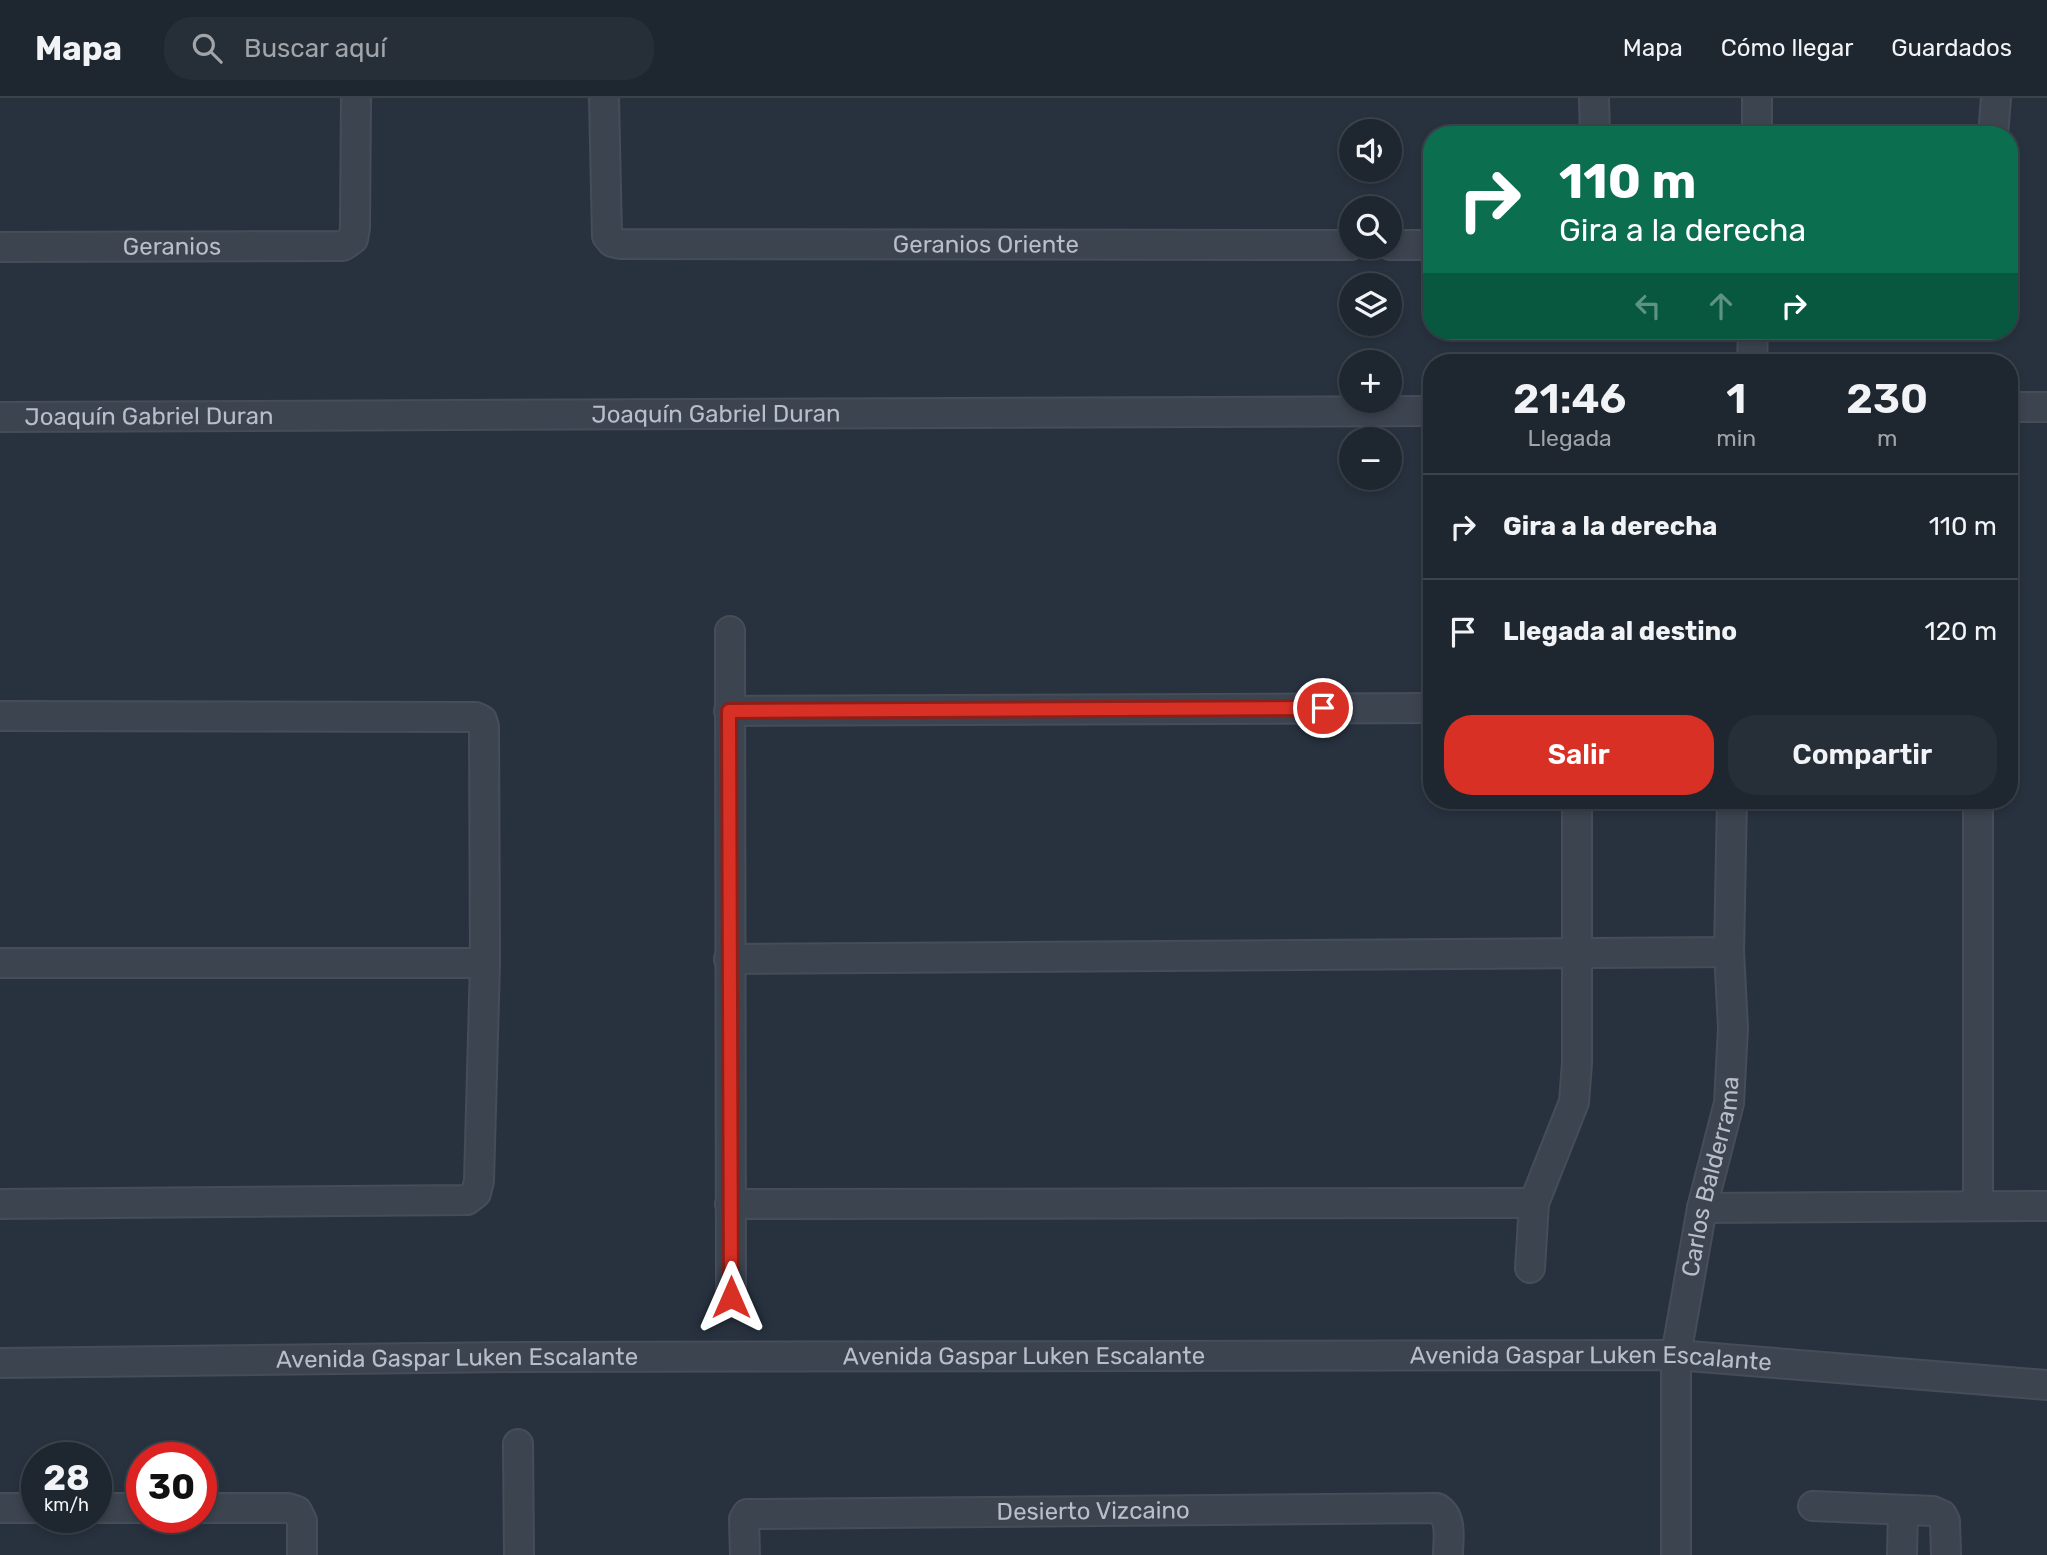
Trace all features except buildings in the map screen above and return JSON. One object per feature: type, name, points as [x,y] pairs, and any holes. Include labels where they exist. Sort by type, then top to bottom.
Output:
[{"type":"street","name":"Geranios","points":[[0,247],[343,246],[353,239],[355,228],[356,98]]},
{"type":"street","name":"Geranios Oriente","points":[[604,98],[607,236],[612,242],[620,244],[1339,245]]},
{"type":"street","points":[[1594,98],[1595,126]]},
{"type":"street","points":[[1757,98],[1757,126]]},
{"type":"street","points":[[1994,126],[1996,98]]},
{"type":"street","points":[[1402,245],[1423,245]]},
{"type":"street","points":[[2018,407],[2047,407]]},
{"type":"street","name":"Joaquín Gabriel Duran","points":[[0,417],[1423,411]]},
{"type":"street","points":[[730,631],[731,1297]]},
{"type":"street","points":[[729,711],[1423,708]]},
{"type":"street","points":[[0,716],[476,717],[482,720],[485,727],[485,963],[479,1181],[476,1193],[467,1200],[0,1204]]},
{"type":"street","points":[[1530,1268],[1534,1203],[1574,1102],[1577,1063],[1577,809]]},
{"type":"street","name":"Carlos Balderrama","points":[[1676,1555],[1676,1354],[1702,1208],[1730,1103],[1733,1028],[1729,952],[1732,809]]},
{"type":"street","points":[[1978,809],[1978,1206]]},
{"type":"street","points":[[729,959],[1729,952]]},
{"type":"street","points":[[0,963],[485,963]]},
{"type":"street","points":[[730,1204],[1534,1203]]},
{"type":"street","points":[[1702,1208],[2047,1206]]},
{"type":"street","name":"Avenida Gaspar Luken Escalante","points":[[0,1363],[519,1357],[1676,1354],[2047,1385]]},
{"type":"street","points":[[518,1444],[519,1555]]},
{"type":"street","points":[[1813,1506],[1933,1511],[1942,1515],[1945,1521],[1945,1555]]},
{"type":"street","points":[[0,1508],[21,1508]]},
{"type":"street","points":[[217,1508],[288,1508],[297,1511],[302,1521],[302,1555]]},
{"type":"street","name":"Desierto Vizcaino","points":[[745,1555],[744,1519],[747,1514],[1437,1508],[1444,1512],[1448,1520],[1448,1555]]},
{"type":"street","points":[[1902,1555],[1903,1510]]},
{"type":"route","points":[[731,1297],[729,711],[1323,708]]}]
